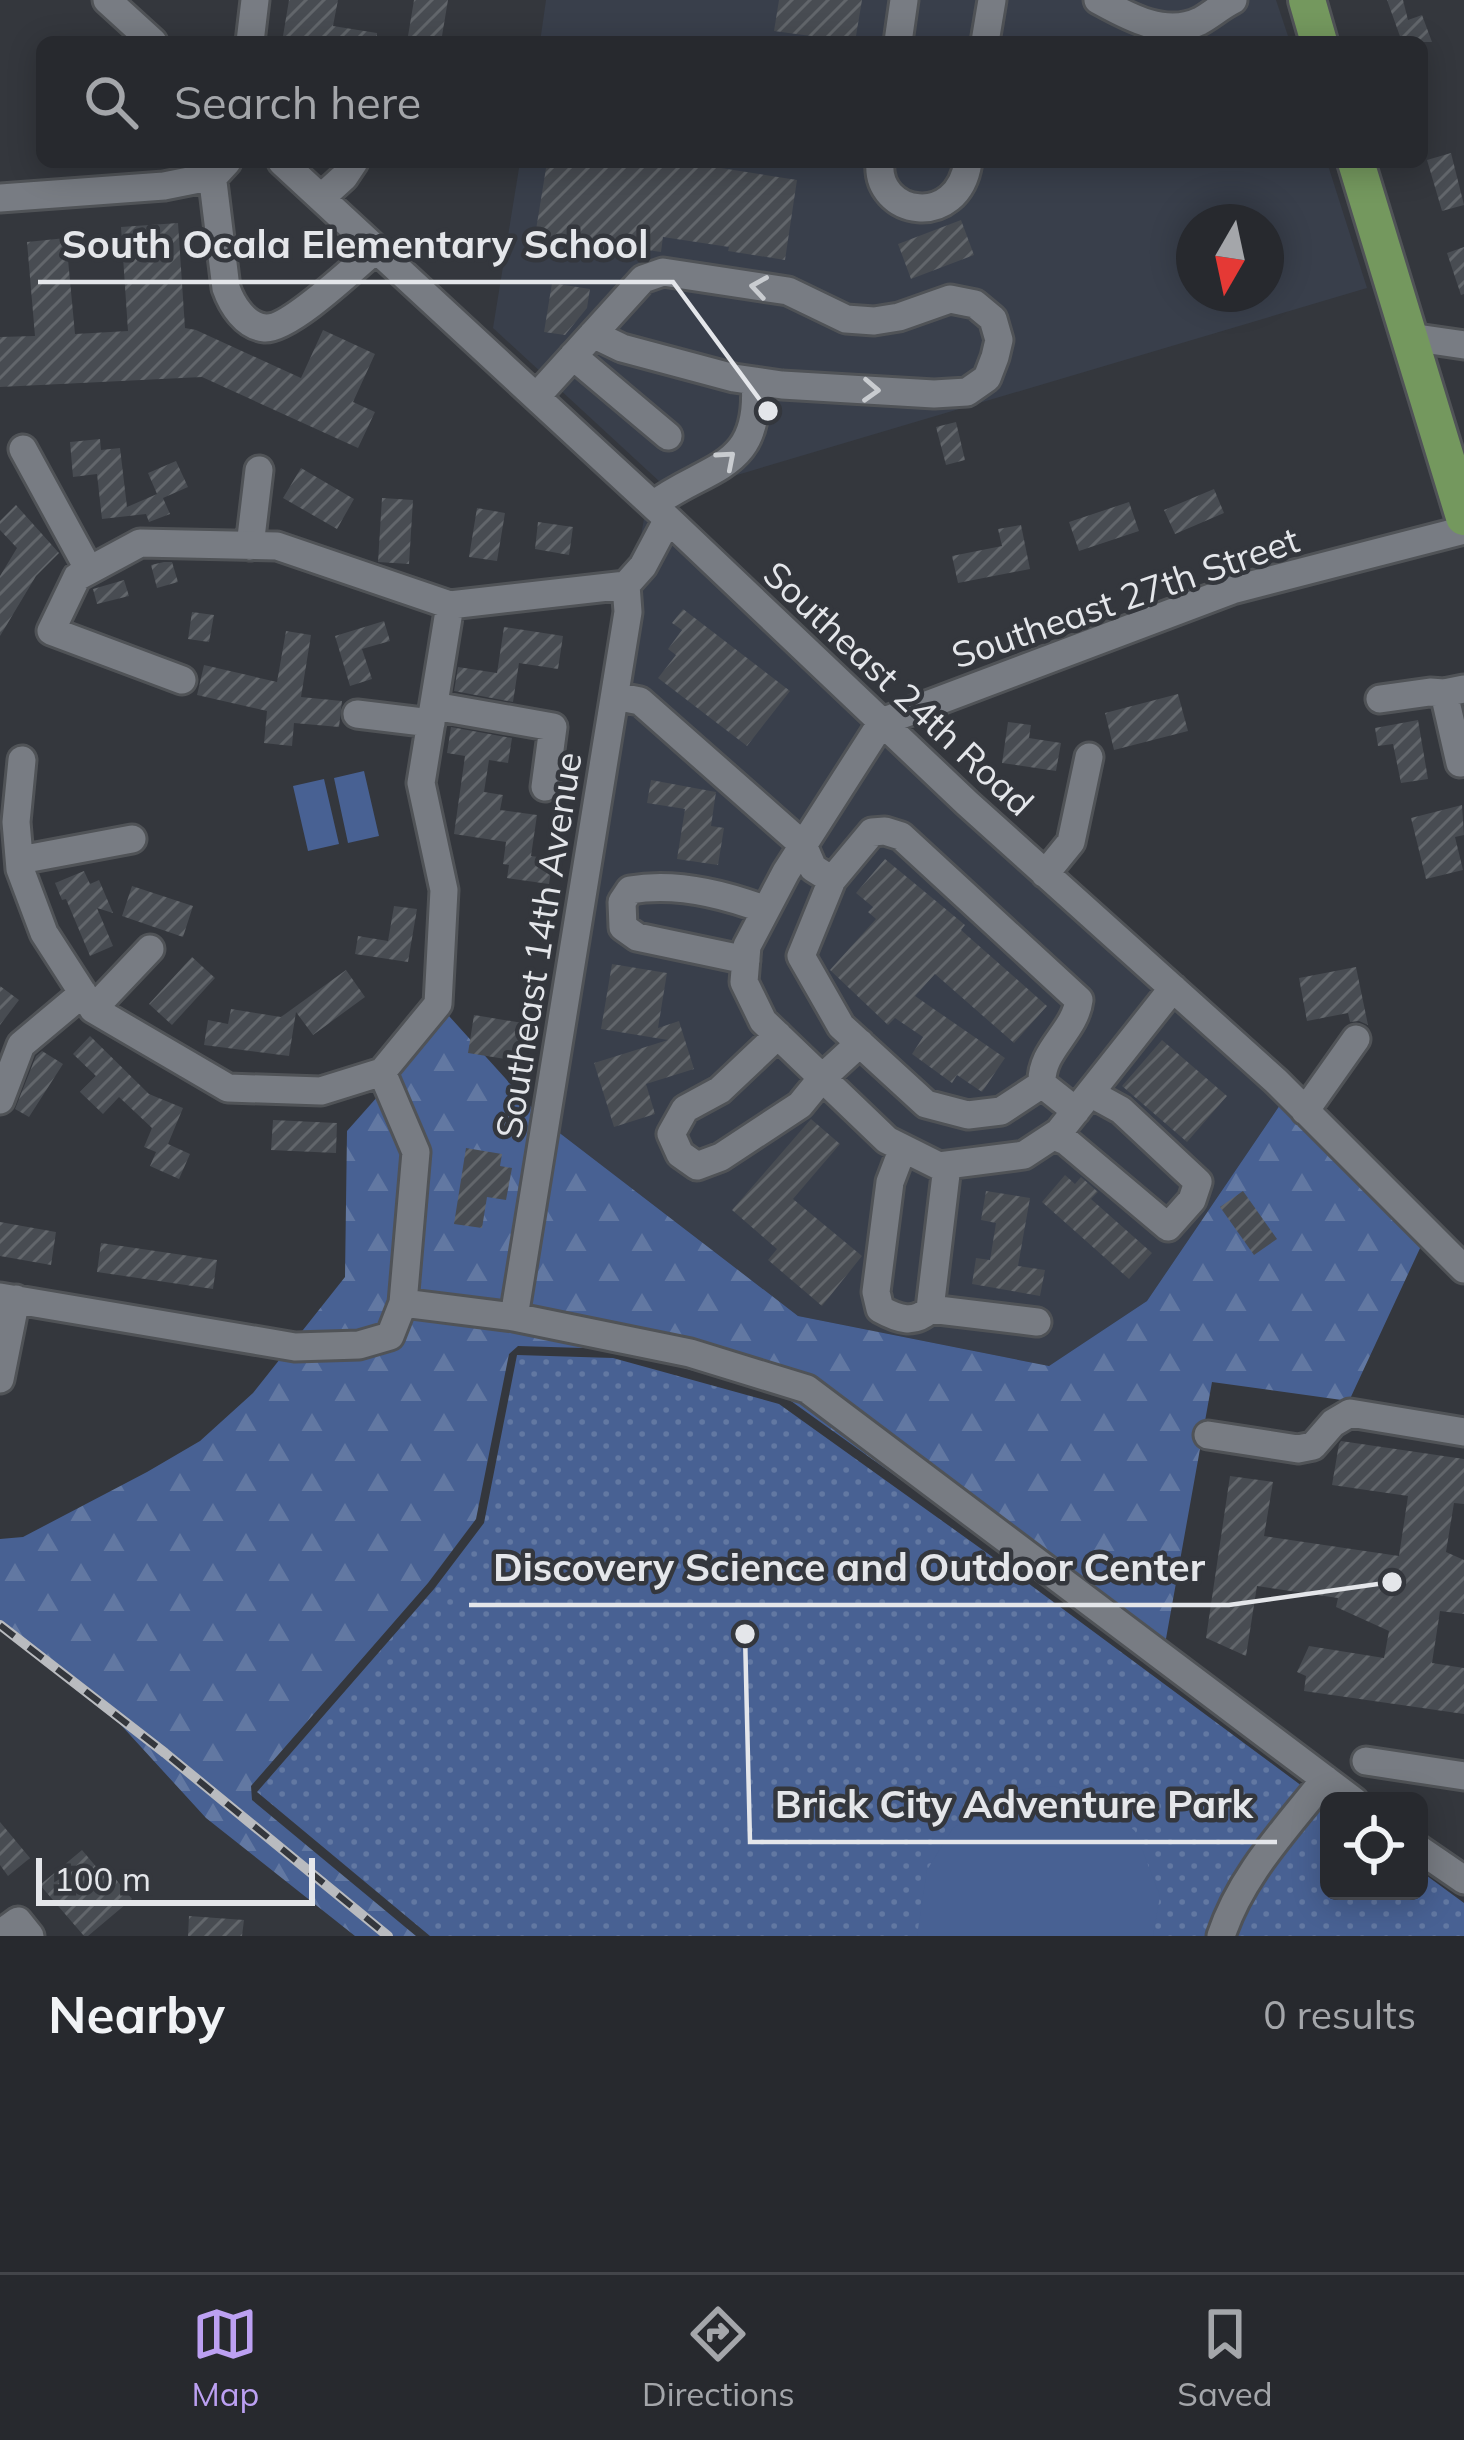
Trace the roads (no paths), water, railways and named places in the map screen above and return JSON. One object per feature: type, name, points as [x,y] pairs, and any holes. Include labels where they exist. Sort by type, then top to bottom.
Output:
[{"type":"main road","points":[[1306,0],[1317,36]]},
{"type":"main road","points":[[1358,168],[1464,517]]},
{"type":"street","points":[[107,0],[146,36]]},
{"type":"street","points":[[251,36],[255,0]]},
{"type":"street","points":[[899,36],[904,0]]},
{"type":"street","points":[[987,36],[992,0]]},
{"type":"street","points":[[1098,0],[1136,20],[1170,26],[1199,21],[1233,0]]},
{"type":"street","name":"Southeast 24th Road","points":[[288,168],[1305,1111],[1464,1269]]},
{"type":"street","points":[[321,198],[350,168]]},
{"type":"street","points":[[879,168],[894,198],[929,208],[957,193],[966,168]]},
{"type":"street","points":[[0,198],[164,186],[221,169]]},
{"type":"street","points":[[221,169],[214,189],[226,288],[237,311],[258,326],[273,327],[286,321],[376,249]]},
{"type":"street","points":[[536,397],[573,356],[593,334],[643,279],[663,272],[788,291],[846,319],[899,317],[950,299],[975,304],[993,319],[998,340],[987,378],[967,392],[934,394],[782,386],[622,348],[593,334]]},
{"type":"street","points":[[1410,337],[1464,345]]},
{"type":"street","points":[[573,356],[668,436]]},
{"type":"street","points":[[182,680],[51,631],[77,577],[140,543],[277,546],[450,604],[626,585],[643,566],[667,495],[731,460],[742,448],[756,408],[754,381]]},
{"type":"street","points":[[23,449],[89,570]]},
{"type":"street","points":[[250,545],[259,470]]},
{"type":"street","name":"Southeast 27th Street","points":[[882,722],[1232,590],[1464,530]]},
{"type":"street","name":"Southeast 14th Avenue","points":[[514,1317],[628,612],[626,585]]},
{"type":"street","points":[[22,760],[16,822],[20,864],[44,933],[88,1001],[228,1088],[321,1091],[382,1072],[438,1004],[444,890],[421,783],[450,604]]},
{"type":"street","points":[[1380,699],[1454,691],[1460,763]]},
{"type":"street","points":[[615,695],[640,701],[803,845],[813,868],[832,880]]},
{"type":"street","points":[[357,715],[432,715],[553,727],[545,787]]},
{"type":"street","points":[[882,722],[766,910],[747,946],[744,982],[763,1021],[886,1141],[939,1166],[1024,1155],[1054,1136],[1173,988]]},
{"type":"street","points":[[1045,874],[1072,842],[1089,757]]},
{"type":"street","points":[[872,832],[901,836],[1079,1000],[1077,1015],[1048,1054],[1042,1084],[1001,1111],[968,1114],[926,1104],[842,1026],[802,956],[832,880],[872,832]]},
{"type":"street","points":[[20,864],[132,839]]},
{"type":"street","points":[[746,960],[637,937],[623,927],[622,902],[630,890],[657,885],[738,899],[766,910]]},
{"type":"street","points":[[0,1100],[6,1064],[21,1045],[88,1001],[150,950]]},
{"type":"street","points":[[778,1035],[720,1090],[685,1109],[670,1134],[680,1154],[697,1166],[721,1157],[800,1105],[822,1078],[869,1052]]},
{"type":"street","points":[[1305,1111],[1356,1039]]},
{"type":"street","points":[[847,1102],[869,1052]]},
{"type":"street","points":[[0,1379],[8,1298],[295,1347],[359,1345],[390,1336],[403,1303],[416,1152],[382,1072]]},
{"type":"street","points":[[1042,1084],[1083,1102],[1121,1110],[1198,1182],[1192,1199],[1168,1227],[1054,1136]]},
{"type":"street","points":[[903,1148],[890,1182],[876,1292],[880,1309],[895,1317],[922,1317],[930,1310],[947,1166]]},
{"type":"street","points":[[403,1303],[514,1317],[690,1353],[807,1390],[1342,1792]]},
{"type":"street","points":[[930,1310],[1036,1322]]},
{"type":"street","points":[[1208,1435],[1298,1449],[1313,1446],[1333,1423],[1350,1413],[1464,1432]]},
{"type":"street","points":[[1366,1761],[1464,1776]]},
{"type":"street","points":[[1221,1936],[1244,1882],[1325,1779]]},
{"type":"street","points":[[1428,1855],[1464,1880]]},
{"type":"railway","points":[[0,1625],[388,1936]]},
{"type":"place","name":"South Ocala Elementary School","points":[[768,411]]},
{"type":"place","name":"Discovery Science and Outdoor Center","points":[[1392,1582]]},
{"type":"place","name":"Brick City Adventure Park","points":[[745,1634]]}]
